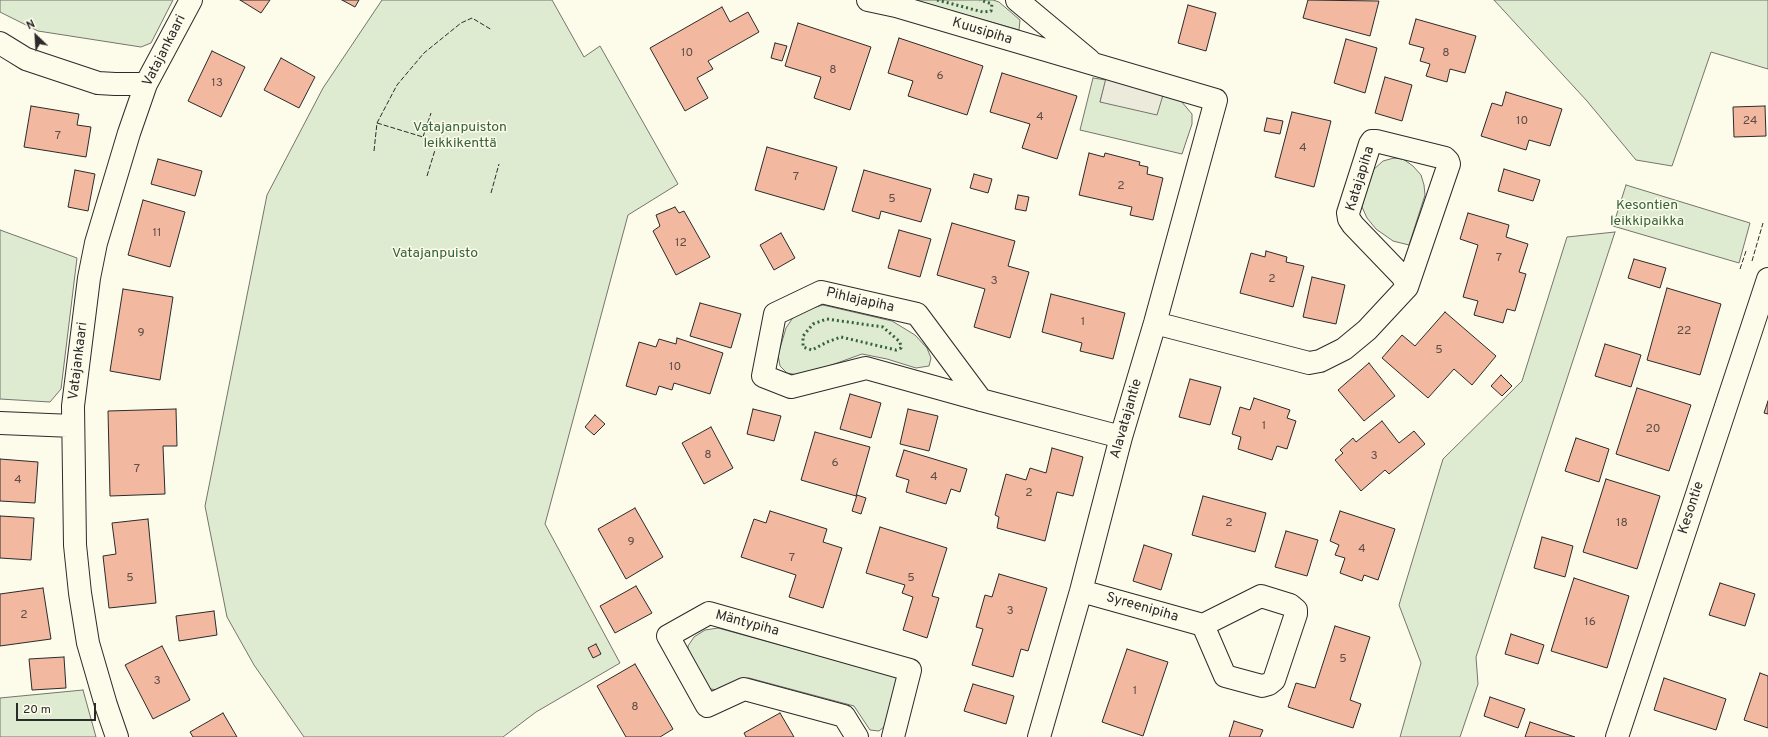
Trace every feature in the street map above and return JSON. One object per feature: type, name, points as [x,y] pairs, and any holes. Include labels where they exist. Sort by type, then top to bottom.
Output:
[{"type":"street","name":"Vatajankaari","points":[[116,737],[88,643],[80,593],[75,545],[73,426],[75,391],[96,242],[146,84],[191,0]]},
{"type":"street","name":"Kuusipiha","points":[[868,0],[897,3],[1096,66],[1216,100]]},
{"type":"street","name":"Kuusipiha","points":[[1017,0],[1096,66]]},
{"type":"street","points":[[0,43],[26,59],[98,82],[115,84],[146,84]]},
{"type":"street","name":"Alavatajantie","points":[[1039,737],[1081,591],[1121,437],[1155,324],[1216,100]]},
{"type":"street","name":"Katajapiha","points":[[1155,324],[1309,362],[1320,361],[1344,349],[1366,330],[1407,287],[1448,161],[1445,158],[1399,146],[1372,141],[1348,213],[1349,219],[1403,277],[1407,287]]},
{"type":"street","name":"Kesontie","points":[[1617,737],[1768,279]]},
{"type":"street","name":"Pihlajapiha","points":[[981,400],[917,314],[821,292],[775,314],[763,376],[791,387],[866,368],[981,400],[1121,437]]},
{"type":"street","points":[[0,423],[73,426]]},
{"type":"street","name":"Syreenipiha","points":[[1081,591],[1203,625]]},
{"type":"street","points":[[1261,596],[1290,604],[1296,610],[1274,680],[1269,684],[1262,686],[1225,676],[1203,625],[1261,596]]},
{"type":"street","name":"Mäntypiha","points":[[857,737],[844,716],[744,689],[707,706],[668,636],[709,613],[910,670],[893,737]]},
{"type":"green space","points":[[0,0],[173,0],[151,43],[141,47],[38,31],[0,12]]},
{"type":"green space","name":"Vatajanpuisto","points":[[382,0],[552,0],[584,57],[600,46],[678,184],[628,215],[545,524],[620,663],[536,712],[503,737],[304,737],[254,665],[227,617],[205,506],[267,195],[323,88]]},
{"type":"green space","points":[[914,0],[993,0],[999,2],[1020,20],[1019,30]]},
{"type":"green space","points":[[1494,0],[1768,0],[1768,69],[1711,52],[1672,166],[1636,160],[1587,101]]},
{"type":"green space","points":[[1093,78],[1106,80],[1100,102],[1163,95],[1181,101],[1192,114],[1192,124],[1182,154],[1080,130]]},
{"type":"green space","points":[[1394,158],[1403,159],[1413,166],[1421,175],[1424,185],[1425,195],[1409,245],[1393,241],[1376,229],[1367,218],[1362,207],[1367,184],[1372,171],[1383,161]]},
{"type":"green space","name":"Kesontien leikkipaikka","points":[[1626,185],[1750,223],[1739,263],[1613,226]]},
{"type":"green space","points":[[0,230],[77,258],[61,389],[50,402],[0,399]]},
{"type":"green space","points":[[1615,232],[1476,657],[1478,684],[1460,737],[1400,737],[1421,663],[1399,605],[1443,459],[1522,381],[1567,237]]},
{"type":"green space","points":[[823,305],[892,321],[915,335],[927,348],[931,358],[929,366],[916,368],[887,359],[862,354],[815,371],[798,375],[787,373],[780,366],[778,355],[786,328],[794,316],[809,309]]},
{"type":"green space","points":[[718,628],[897,677],[885,726],[879,731],[870,730],[854,706],[749,678],[741,679],[718,690],[711,689],[703,683],[688,655],[688,646],[694,637],[705,630]]},
{"type":"green space","points":[[83,690],[96,737],[0,737],[0,698]]},
{"type":"shaded area","points":[[1108,70],[1163,95],[1157,115],[1100,102]]},
{"type":"building","points":[[240,0],[270,0],[261,13]]},
{"type":"building","points":[[342,0],[359,0],[355,7]]},
{"type":"building","points":[[1308,0],[1379,1],[1370,36],[1303,18]]},
{"type":"building","points":[[1188,5],[1216,13],[1206,51],[1178,43]]},
{"type":"building","points":[[722,7],[730,22],[748,12],[759,32],[708,61],[713,69],[697,78],[708,98],[685,111],[650,48]]},
{"type":"building","points":[[1416,19],[1476,36],[1465,73],[1450,69],[1447,82],[1426,76],[1430,64],[1420,61],[1424,48],[1409,44]]},
{"type":"building","points":[[798,23],[871,47],[850,110],[814,98],[821,77],[785,66]]},
{"type":"building","points":[[899,38],[983,66],[967,115],[908,96],[913,81],[888,73]]},
{"type":"building","points":[[1346,39],[1377,48],[1365,93],[1334,83]]},
{"type":"building","points":[[775,43],[787,46],[782,61],[771,58]]},
{"type":"building","points":[[212,51],[245,67],[221,117],[188,101]]},
{"type":"building","points":[[281,58],[315,77],[299,108],[264,90]]},
{"type":"building","points":[[1002,73],[1077,96],[1057,159],[1022,148],[1030,124],[990,112]]},
{"type":"building","points":[[1385,77],[1412,85],[1402,121],[1375,113]]},
{"type":"building","points":[[1506,92],[1562,109],[1550,146],[1529,140],[1526,150],[1481,136],[1492,103],[1502,106]]},
{"type":"building","points":[[31,106],[79,114],[77,125],[91,127],[86,157],[24,147]]},
{"type":"building","points":[[1765,106],[1766,136],[1734,137],[1733,107]]},
{"type":"building","points":[[1292,112],[1331,121],[1314,187],[1275,177]]},
{"type":"building","points":[[1267,118],[1283,121],[1280,134],[1264,131]]},
{"type":"building","points":[[767,147],[837,167],[824,210],[755,190]]},
{"type":"building","points":[[1089,153],[1104,157],[1105,153],[1140,162],[1139,165],[1148,167],[1147,174],[1163,178],[1153,220],[1130,215],[1132,207],[1079,195]]},
{"type":"building","points":[[158,159],[202,171],[195,196],[151,184]]},
{"type":"building","points":[[1504,169],[1540,180],[1533,201],[1498,191]]},
{"type":"building","points":[[75,170],[95,174],[88,211],[68,207]]},
{"type":"building","points":[[864,170],[931,189],[921,222],[881,211],[879,219],[852,211]]},
{"type":"building","points":[[974,174],[992,179],[988,193],[970,188]]},
{"type":"building","points":[[1018,195],[1029,197],[1026,211],[1015,209]]},
{"type":"building","points":[[143,200],[185,212],[170,267],[128,255]]},
{"type":"building","points":[[675,207],[679,213],[684,211],[710,257],[676,275],[653,231],[660,226],[656,215]]},
{"type":"building","points":[[1468,213],[1509,225],[1506,237],[1528,244],[1519,272],[1526,274],[1515,311],[1507,309],[1503,323],[1474,315],[1478,301],[1463,297],[1478,245],[1460,239]]},
{"type":"building","points":[[952,223],[1015,241],[1008,266],[1029,272],[1010,338],[974,327],[985,289],[937,275]]},
{"type":"building","points":[[899,230],[931,239],[920,277],[888,268]]},
{"type":"building","points":[[781,233],[795,258],[774,270],[760,245]]},
{"type":"building","points":[[1266,251],[1287,257],[1286,262],[1304,266],[1293,307],[1240,293],[1251,253],[1265,257]]},
{"type":"building","points":[[1634,259],[1666,268],[1660,288],[1628,278]]},
{"type":"building","points":[[1312,277],[1345,285],[1336,324],[1303,317]]},
{"type":"building","points":[[1667,288],[1721,304],[1700,375],[1647,360]]},
{"type":"building","points":[[123,289],[173,297],[160,380],[110,371]]},
{"type":"building","points":[[1051,294],[1125,313],[1113,359],[1080,351],[1082,343],[1042,332]]},
{"type":"building","points":[[700,303],[741,314],[731,348],[690,336]]},
{"type":"building","points":[[1445,312],[1496,356],[1472,385],[1454,369],[1428,398],[1382,358],[1402,335],[1415,346]]},
{"type":"building","points":[[677,338],[723,353],[710,394],[674,383],[672,390],[659,386],[656,395],[626,386],[639,342],[656,347],[659,339],[676,344]]},
{"type":"building","points":[[1605,344],[1641,355],[1631,387],[1595,376]]},
{"type":"building","points":[[1369,363],[1395,396],[1364,421],[1338,390]]},
{"type":"building","points":[[1501,375],[1512,386],[1502,396],[1491,386]]},
{"type":"building","points":[[1190,379],[1221,387],[1210,425],[1179,417]]},
{"type":"building","points":[[1637,388],[1691,405],[1669,471],[1616,454]]},
{"type":"building","points":[[850,394],[881,403],[871,438],[840,429]]},
{"type":"building","points":[[1254,398],[1290,410],[1287,418],[1296,421],[1287,449],[1277,446],[1272,460],[1238,449],[1241,437],[1232,434],[1240,407],[1250,410]]},
{"type":"building","points":[[1768,401],[1768,414],[1764,413]]},
{"type":"building","points":[[176,409],[177,446],[163,446],[165,494],[110,496],[108,411]]},
{"type":"building","points":[[753,409],[781,416],[774,441],[747,434]]},
{"type":"building","points":[[908,409],[938,416],[929,451],[900,444]]},
{"type":"building","points":[[595,415],[605,424],[594,435],[585,427]]},
{"type":"building","points":[[1382,421],[1399,443],[1414,431],[1425,444],[1389,474],[1385,470],[1361,491],[1335,460],[1343,453],[1340,450],[1353,438],[1356,442]]},
{"type":"building","points":[[711,427],[733,468],[704,484],[682,443]]},
{"type":"building","points":[[815,432],[870,447],[856,496],[801,480]]},
{"type":"building","points":[[1576,438],[1609,449],[1599,482],[1565,471]]},
{"type":"building","points":[[1052,448],[1083,457],[1073,496],[1057,492],[1045,541],[997,528],[999,517],[995,515],[1006,474],[1026,480],[1030,468],[1046,473]]},
{"type":"building","points":[[904,450],[967,469],[960,492],[951,489],[946,504],[906,492],[909,480],[896,476]]},
{"type":"building","points":[[0,459],[38,462],[35,503],[0,501]]},
{"type":"building","points":[[1606,479],[1660,496],[1637,569],[1583,552]]},
{"type":"building","points":[[857,495],[866,498],[861,514],[852,511]]},
{"type":"building","points":[[1203,496],[1266,513],[1255,552],[1192,535]]},
{"type":"building","points":[[635,508],[663,557],[626,579],[598,529]]},
{"type":"building","points":[[770,511],[827,529],[823,542],[842,548],[823,608],[789,597],[796,575],[741,557],[754,519],[766,523]]},
{"type":"building","points":[[1340,511],[1395,529],[1378,580],[1364,575],[1362,581],[1340,573],[1345,558],[1335,555],[1339,545],[1330,541]]},
{"type":"building","points":[[0,516],[34,518],[31,560],[0,558]]},
{"type":"building","points":[[148,519],[156,603],[109,608],[103,556],[116,554],[112,523]]},
{"type":"building","points":[[880,527],[947,548],[932,596],[939,598],[927,638],[903,630],[913,597],[902,593],[905,585],[866,573]]},
{"type":"building","points":[[1286,531],[1318,540],[1307,576],[1275,567]]},
{"type":"building","points":[[1542,537],[1573,546],[1565,577],[1534,568]]},
{"type":"building","points":[[1144,545],[1172,554],[1161,590],[1133,581]]},
{"type":"building","points":[[999,574],[1047,588],[1028,651],[1021,649],[1013,677],[972,665],[983,629],[976,627],[985,595],[992,597]]},
{"type":"building","points":[[1574,578],[1629,596],[1607,668],[1551,651]]},
{"type":"building","points":[[1720,583],[1755,594],[1745,626],[1709,615]]},
{"type":"building","points":[[636,586],[652,613],[615,633],[600,606]]},
{"type":"building","points":[[43,588],[51,639],[0,646],[0,594]]},
{"type":"building","points":[[214,611],[217,635],[179,641],[176,616]]},
{"type":"building","points":[[1335,626],[1370,637],[1350,700],[1361,704],[1353,728],[1288,707],[1296,683],[1315,688]]},
{"type":"building","points":[[1511,634],[1544,645],[1538,664],[1505,654]]},
{"type":"building","points":[[596,644],[601,654],[593,658],[588,648]]},
{"type":"building","points":[[162,646],[190,700],[153,719],[125,665]]},
{"type":"building","points":[[1127,649],[1168,662],[1143,736],[1102,722]]},
{"type":"building","points":[[64,657],[66,688],[32,690],[29,659]]},
{"type":"building","points":[[635,664],[673,729],[660,737],[626,737],[597,686]]},
{"type":"building","points":[[1760,673],[1768,676],[1768,728],[1744,720]]},
{"type":"building","points":[[1664,678],[1726,699],[1716,730],[1654,710]]},
{"type":"building","points":[[973,684],[1014,696],[1006,724],[964,711]]},
{"type":"building","points":[[1490,697],[1525,709],[1518,728],[1484,716]]},
{"type":"building","points":[[223,713],[237,737],[193,737],[190,732]]},
{"type":"building","points":[[780,713],[794,737],[746,737],[744,733]]},
{"type":"building","points":[[1234,721],[1263,730],[1260,737],[1229,737]]},
{"type":"building","points":[[1530,722],[1575,737],[1525,737]]},
{"type":"hedge","points":[[937,0],[983,12],[991,11],[992,4],[980,0]]},
{"type":"hedge","points":[[827,319],[883,327],[900,342],[901,348],[896,350],[841,337],[812,350],[803,347],[803,336],[813,324],[827,319]]},
{"type":"fence","points":[[374,151],[377,123],[397,85],[424,53],[461,23],[472,18],[492,30]]},
{"type":"fence","points":[[377,123],[423,137],[431,113]]},
{"type":"fence","points":[[427,176],[435,150]]},
{"type":"fence","points":[[491,193],[499,164]]},
{"type":"fence","points":[[1752,261],[1763,223]]},
{"type":"fence","points":[[1740,269],[1746,251]]},
{"type":"park label","name":"Vatajanpuiston leikkikenttä","points":[[460,136]]}]
